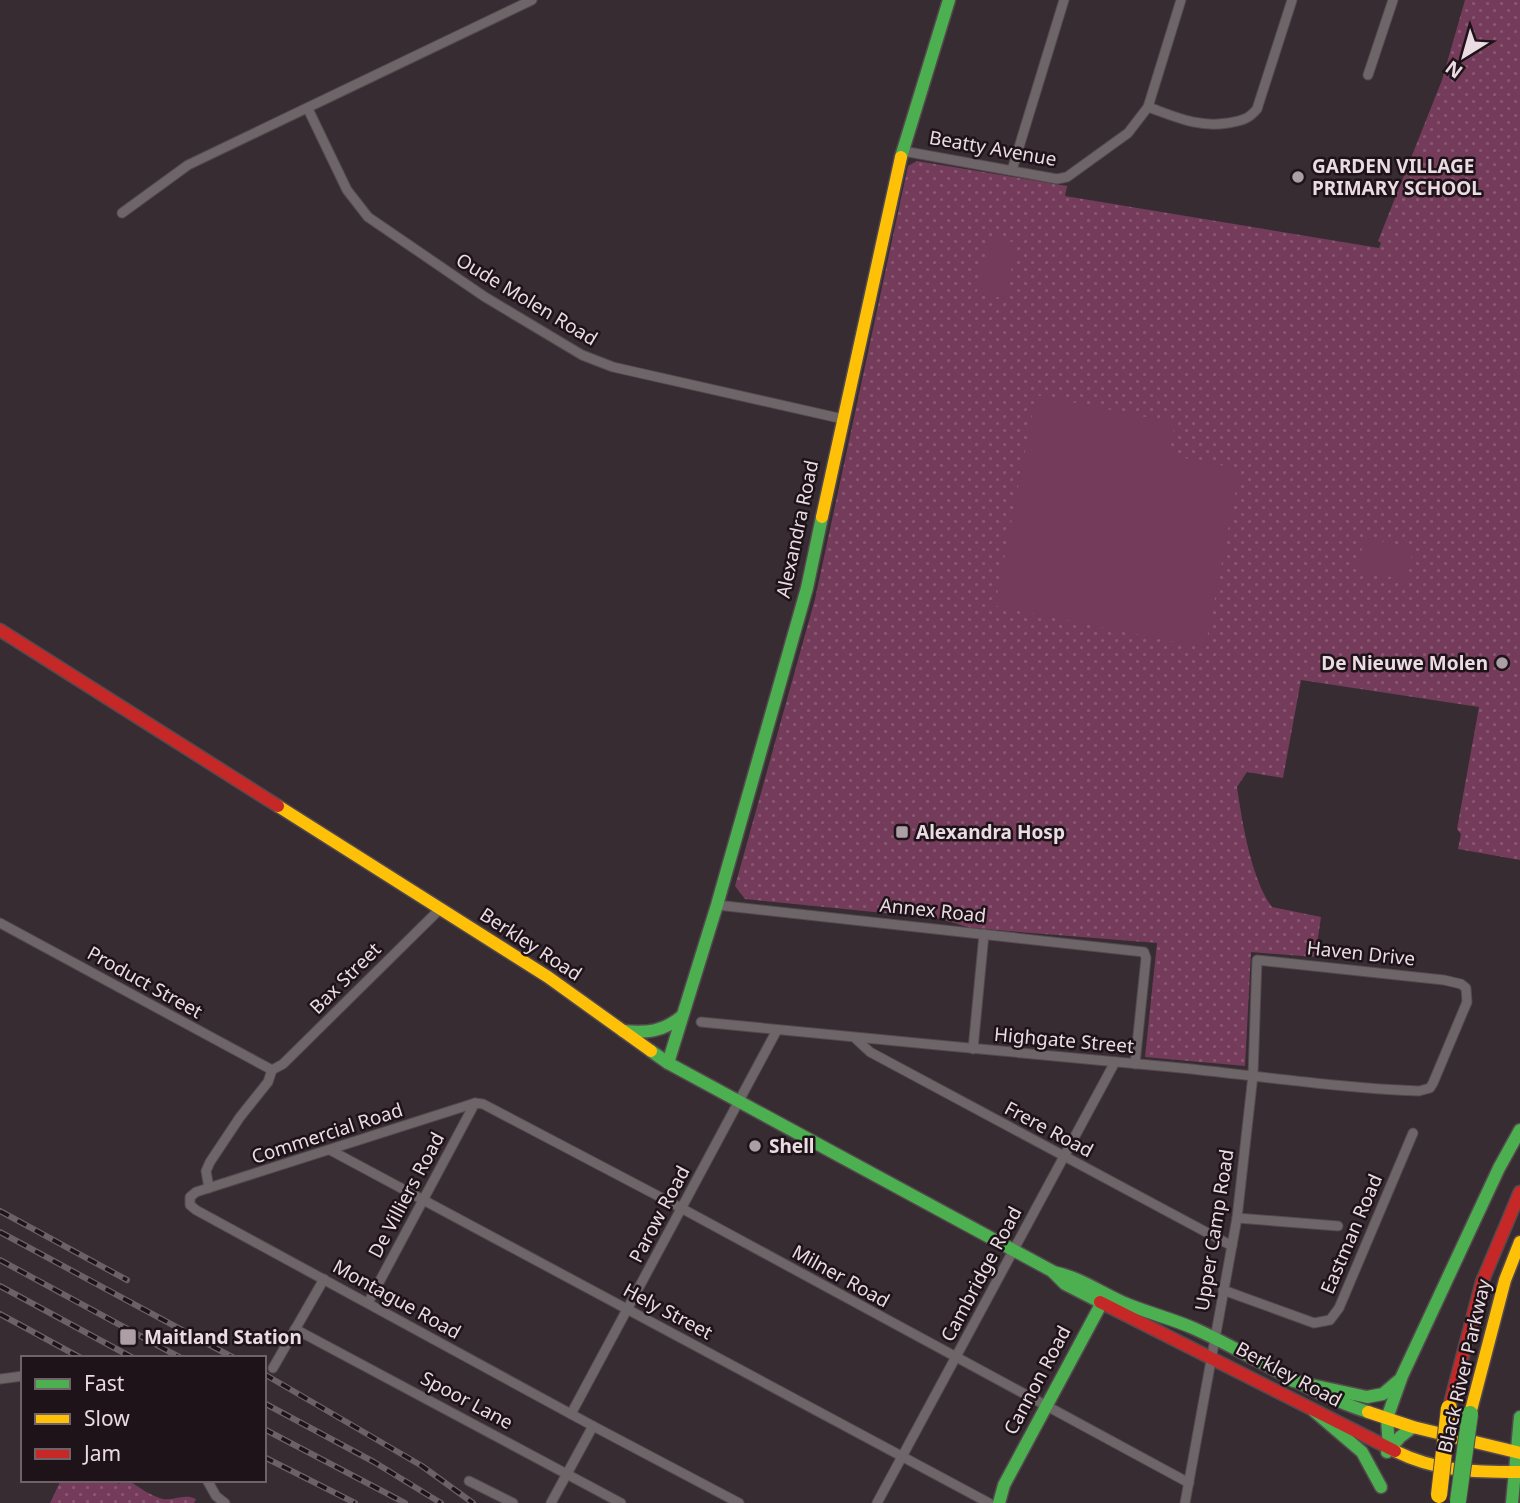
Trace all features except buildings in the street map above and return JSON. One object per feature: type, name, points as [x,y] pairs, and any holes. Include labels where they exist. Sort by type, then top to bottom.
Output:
[{"type":"main road","name":"Alexandra Road","points":[[668,1063],[717,905],[807,589],[884,226],[903,150],[949,0]]},
{"type":"main road","name":"Berkley Road","points":[[0,630],[548,977],[668,1063],[738,1102],[1013,1251],[1052,1271],[1070,1275],[1104,1299],[1389,1449],[1445,1469],[1477,1474],[1517,1472]]},
{"type":"main road","points":[[621,1031],[661,1031],[682,1016]]},
{"type":"main road","points":[[1382,1495],[1383,1464],[1389,1449],[1387,1418],[1402,1376],[1499,1168],[1520,1130]]},
{"type":"main road","name":"Black River Parkway","points":[[1439,1499],[1449,1408],[1482,1282],[1520,1192]]},
{"type":"main road","name":"Black River Parkway","points":[[1457,1502],[1470,1414],[1505,1280],[1520,1242]]},
{"type":"main road","name":"Berkley Road","points":[[1104,1299],[1214,1339],[1342,1404],[1413,1427],[1518,1452]]},
{"type":"main road","name":"Cannon Road","points":[[999,1503],[1004,1485],[1104,1299]]},
{"type":"main road","points":[[1293,1381],[1354,1397],[1369,1398],[1392,1388],[1402,1376]]},
{"type":"main road","points":[[1314,1411],[1359,1447],[1374,1466],[1382,1495]]},
{"type":"main road","points":[[1515,1497],[1520,1417]]},
{"type":"main road","points":[[1389,1449],[1413,1427]]},
{"type":"main road","name":"Cannon Road","points":[[988,1503],[1004,1485]]},
{"type":"street","points":[[122,213],[188,165],[532,0]]},
{"type":"street","points":[[1012,170],[1064,0]]},
{"type":"street","name":"Beatty Avenue","points":[[903,150],[1057,179],[1068,177],[1128,133],[1148,107],[1181,0]]},
{"type":"street","points":[[1148,107],[1203,126],[1244,120],[1251,116],[1256,109],[1292,0]]},
{"type":"street","points":[[1368,75],[1392,0]]},
{"type":"street","name":"Oude Molen Road","points":[[308,109],[347,190],[368,217],[485,297],[582,355],[613,367],[843,419]]},
{"type":"street","name":"Annex Road","points":[[717,905],[1144,952],[1146,958],[1135,1064]]},
{"type":"street","name":"Bax Street","points":[[209,1188],[206,1171],[210,1161],[240,1117],[268,1083],[273,1069],[283,1064],[439,910]]},
{"type":"street","name":"Product Street","points":[[0,923],[273,1069]]},
{"type":"street","points":[[973,1049],[984,934]]},
{"type":"street","name":"Haven Drive","points":[[1257,960],[1461,984],[1466,989],[1467,1002],[1433,1083],[1425,1091]]},
{"type":"street","name":"Upper Camp Road","points":[[1185,1503],[1237,1218],[1253,1075],[1257,960]]},
{"type":"street","name":"Highgate Street","points":[[701,1022],[1425,1091]]},
{"type":"street","name":"Parow Road","points":[[571,1414],[777,1030]]},
{"type":"street","name":"Frere Road","points":[[855,1038],[870,1052],[1232,1246]]},
{"type":"street","name":"Cambridge Road","points":[[877,1503],[1115,1062]]},
{"type":"street","name":"Commercial Road","points":[[190,1197],[209,1188],[475,1103]]},
{"type":"street","name":"Milner Road","points":[[475,1103],[483,1104],[681,1208],[1189,1483]]},
{"type":"street","name":"De Villiers Road","points":[[368,1303],[475,1103]]},
{"type":"street","name":"Eastman Road","points":[[1223,1290],[1314,1323],[1330,1320],[1339,1308],[1413,1133]]},
{"type":"street","name":"Hely Street","points":[[330,1150],[988,1503]]},
{"type":"street","name":"Montague Road","points":[[190,1197],[191,1205],[196,1210],[740,1503]]},
{"type":"street","points":[[1237,1218],[1338,1226]]},
{"type":"street","points":[[273,1368],[324,1279]]},
{"type":"street","name":"Spoor Lane","points":[[295,1329],[621,1503]]},
{"type":"street","points":[[0,1379],[21,1376]]},
{"type":"street","points":[[551,1503],[593,1426]]},
{"type":"street","points":[[469,1481],[513,1503]]},
{"type":"street","points":[[207,1482],[216,1496],[225,1503]]},
{"type":"shaded area","points":[[1465,0],[1520,0],[1520,860],[1458,849],[1461,834],[1457,829],[1479,707],[1301,680],[1283,778],[1247,772],[1237,787],[1253,866],[1272,907],[1321,917],[1315,957],[1251,952],[1245,1066],[1145,1057],[1157,943],[971,928],[927,915],[745,899],[735,886],[815,599],[908,166],[917,161],[1067,186],[1065,196],[1379,248],[1381,243],[1378,241],[1442,80]]},
{"type":"shaded area","points":[[989,237],[1017,243],[1005,299],[977,292]]},
{"type":"shaded area","points":[[1036,395],[1175,423],[1169,455],[1240,469],[1205,648],[995,606]]},
{"type":"shaded area","points":[[1364,538],[1413,548],[1407,580],[1358,571]]},
{"type":"shaded area","points":[[60,1482],[130,1482],[163,1499],[196,1499],[194,1503],[50,1503]]},
{"type":"railway","points":[[0,1211],[127,1280]]},
{"type":"railway","points":[[0,1232],[230,1356]]},
{"type":"railway","points":[[0,1260],[177,1356]]},
{"type":"railway","points":[[0,1286],[129,1356]]},
{"type":"railway","points":[[0,1314],[77,1356]]},
{"type":"railway","points":[[266,1375],[422,1466],[473,1503]]},
{"type":"railway","points":[[266,1404],[374,1462],[441,1503]]},
{"type":"railway","points":[[266,1430],[405,1503]]},
{"type":"railway","points":[[266,1458],[355,1503]]},
{"type":"traffic: fast","points":[[901,157],[949,0]]},
{"type":"traffic: fast","points":[[668,1063],[717,905],[807,588],[822,517]]},
{"type":"traffic: fast","points":[[623,1031],[654,1030],[682,1016]]},
{"type":"traffic: fast","points":[[651,1051],[668,1063],[1052,1271],[1065,1284],[1100,1302]]},
{"type":"traffic: fast","points":[[1389,1449],[1387,1418],[1402,1376],[1499,1168],[1520,1130]]},
{"type":"traffic: fast","points":[[1053,1272],[1080,1281],[1131,1306],[1193,1328],[1322,1394],[1368,1412]]},
{"type":"traffic: fast","points":[[999,1503],[1004,1485],[1106,1295]]},
{"type":"traffic: fast","points":[[1293,1381],[1367,1397],[1383,1394],[1398,1381]]},
{"type":"traffic: fast","points":[[1314,1411],[1362,1452],[1381,1487]]},
{"type":"traffic: fast","points":[[1458,1501],[1470,1414]]},
{"type":"traffic: fast","points":[[1512,1503],[1520,1417]]},
{"type":"traffic: fast","points":[[1387,1452],[1413,1427]]},
{"type":"traffic: slow","points":[[822,517],[901,157]]},
{"type":"traffic: slow","points":[[278,806],[548,977],[651,1051]]},
{"type":"traffic: slow","points":[[1470,1414],[1505,1280],[1520,1242]]},
{"type":"traffic: slow","points":[[1439,1495],[1449,1408]]},
{"type":"traffic: slow","points":[[1368,1412],[1413,1427],[1520,1453]]},
{"type":"traffic: slow","points":[[1395,1451],[1441,1467],[1520,1472]]},
{"type":"traffic: jam","points":[[0,630],[278,806]]},
{"type":"traffic: jam","points":[[1449,1408],[1482,1282],[1520,1192]]},
{"type":"traffic: jam","points":[[1100,1302],[1395,1451]]},
{"type":"place","name":"GARDEN VILLAGE PRIMARY SCHOOL","points":[[1298,177]]},
{"type":"place","name":"De Nieuwe Molen","points":[[1502,663]]},
{"type":"place","name":"Alexandra Hosp","points":[[902,832]]},
{"type":"place","name":"Shell","points":[[755,1146]]},
{"type":"place","name":"Maitland Station","points":[[128,1337]]}]
